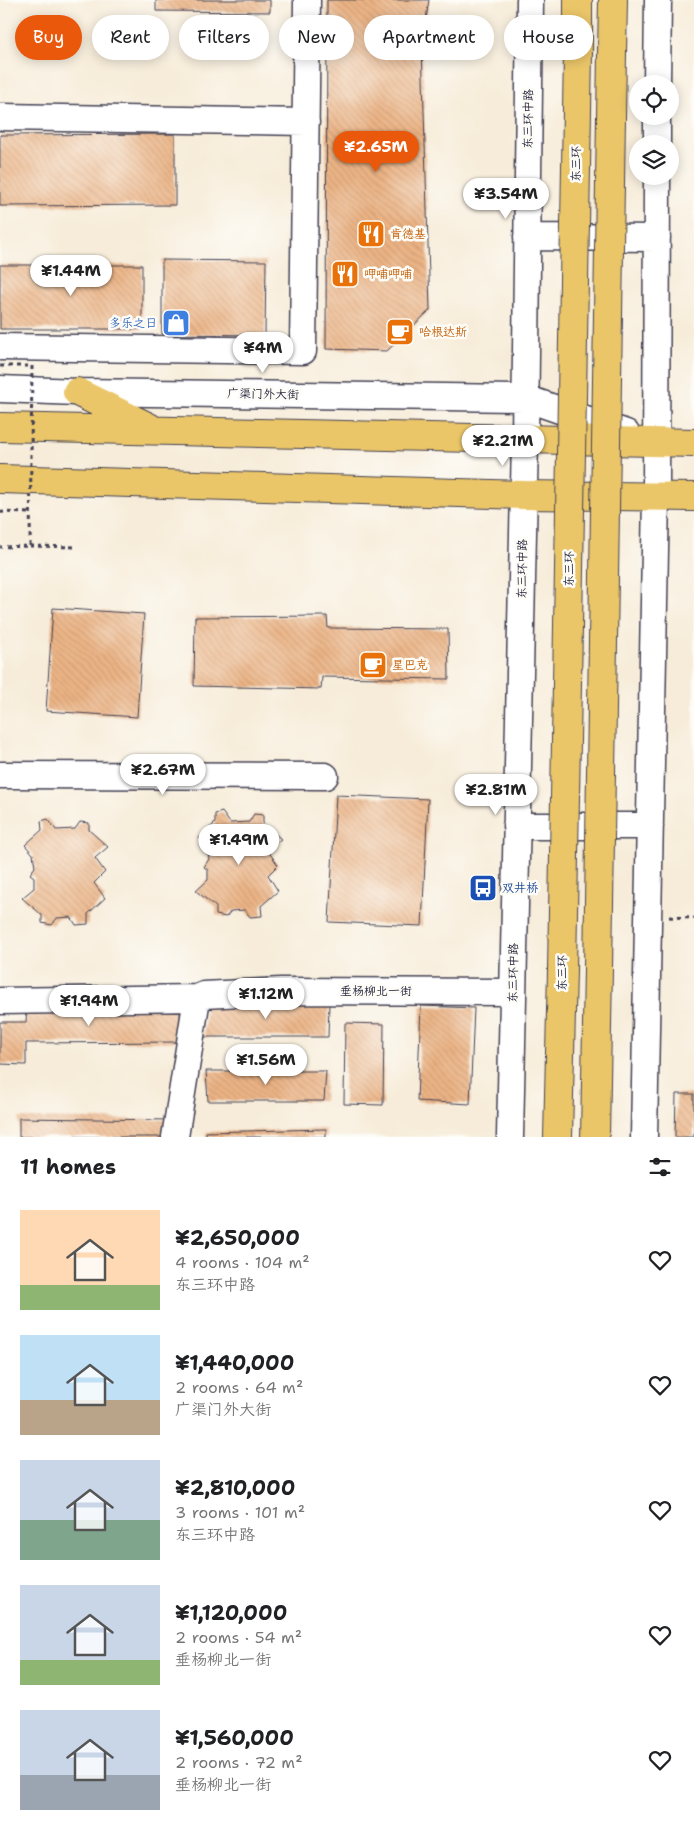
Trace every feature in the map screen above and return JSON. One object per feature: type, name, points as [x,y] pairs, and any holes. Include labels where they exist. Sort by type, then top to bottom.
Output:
[{"type":"main road","name":"东三环","points":[[558,1137],[578,0]]},
{"type":"main road","points":[[595,1137],[613,0]]},
{"type":"main road","points":[[77,392],[157,431]]},
{"type":"main road","points":[[0,427],[694,443]]},
{"type":"main road","points":[[0,479],[523,495],[694,497]]},
{"type":"street","points":[[0,346],[303,351],[307,0]]},
{"type":"street","name":"东三环中路","points":[[510,1137],[525,440],[530,0]]},
{"type":"street","points":[[657,75],[658,0]]},
{"type":"street","points":[[0,117],[306,122]]},
{"type":"street","points":[[644,1137],[656,496],[657,185]]},
{"type":"street","points":[[526,237],[657,238]]},
{"type":"street","name":"广渠门外大街","points":[[0,390],[525,398],[655,443]]},
{"type":"street","points":[[0,775],[325,776]]},
{"type":"street","points":[[516,826],[650,826]]},
{"type":"street","name":"垂杨柳北一街","points":[[0,1001],[197,998],[204,994],[282,991],[513,992]]},
{"type":"street","points":[[175,1137],[197,998]]},
{"type":"path","points":[[0,366],[32,366],[30,546]]},
{"type":"path","points":[[0,512],[31,513]]},
{"type":"path","points":[[0,547],[78,547]]},
{"type":"building","points":[[156,0],[270,0],[270,12],[156,11]]},
{"type":"building","points":[[327,0],[429,0],[427,15],[364,15],[364,60],[422,60],[430,310],[387,351],[326,349],[327,60],[354,60],[354,15],[327,15]]},
{"type":"building","points":[[175,134],[175,205],[0,206],[0,135]]},
{"type":"building","points":[[162,260],[266,261],[265,335],[162,334]]},
{"type":"building","points":[[0,265],[142,265],[142,329],[0,329]]},
{"type":"building","points":[[53,608],[144,614],[137,717],[46,711]]},
{"type":"building","points":[[327,616],[328,628],[448,629],[449,679],[322,677],[321,689],[194,686],[195,617]]},
{"type":"building","points":[[336,795],[428,799],[422,926],[329,922]]},
{"type":"building","points":[[222,812],[230,823],[249,822],[254,814],[263,815],[263,823],[281,839],[268,851],[278,865],[268,875],[278,891],[261,906],[262,916],[250,917],[245,910],[231,911],[226,917],[216,915],[216,907],[196,891],[208,880],[208,870],[204,867],[209,859],[207,847],[199,838],[215,823],[215,814]]},
{"type":"building","points":[[48,819],[56,830],[75,829],[80,822],[89,823],[89,830],[108,847],[95,858],[105,872],[94,883],[105,898],[88,914],[88,924],[76,925],[71,917],[57,918],[52,925],[42,923],[42,915],[22,898],[34,888],[34,877],[30,874],[35,867],[33,854],[25,845],[42,830],[41,821]]},
{"type":"building","points":[[205,1003],[329,1003],[328,1037],[204,1037]]},
{"type":"building","points":[[180,1004],[181,1042],[26,1043],[26,1065],[0,1064],[0,1022],[26,1022],[27,1006]]},
{"type":"building","points":[[421,1006],[474,1008],[470,1104],[417,1101]]},
{"type":"building","points":[[345,1023],[384,1024],[383,1105],[344,1104]]},
{"type":"building","points":[[206,1071],[326,1071],[324,1101],[208,1101]]},
{"type":"building","points":[[676,1094],[694,1094],[694,1137],[675,1137]]},
{"type":"building","points":[[19,1118],[170,1120],[169,1137],[19,1137]]},
{"type":"building","points":[[326,1129],[326,1137],[206,1137],[206,1132]]},
{"type":"place","name":"肯德基","points":[[371,234]]},
{"type":"place","name":"呷哺呷哺","points":[[345,274]]},
{"type":"place","name":"多乐之日","points":[[176,323]]},
{"type":"place","name":"哈根达斯","points":[[400,332]]},
{"type":"place","name":"星巴克","points":[[373,665]]},
{"type":"place","name":"双井桥","points":[[483,888]]}]
